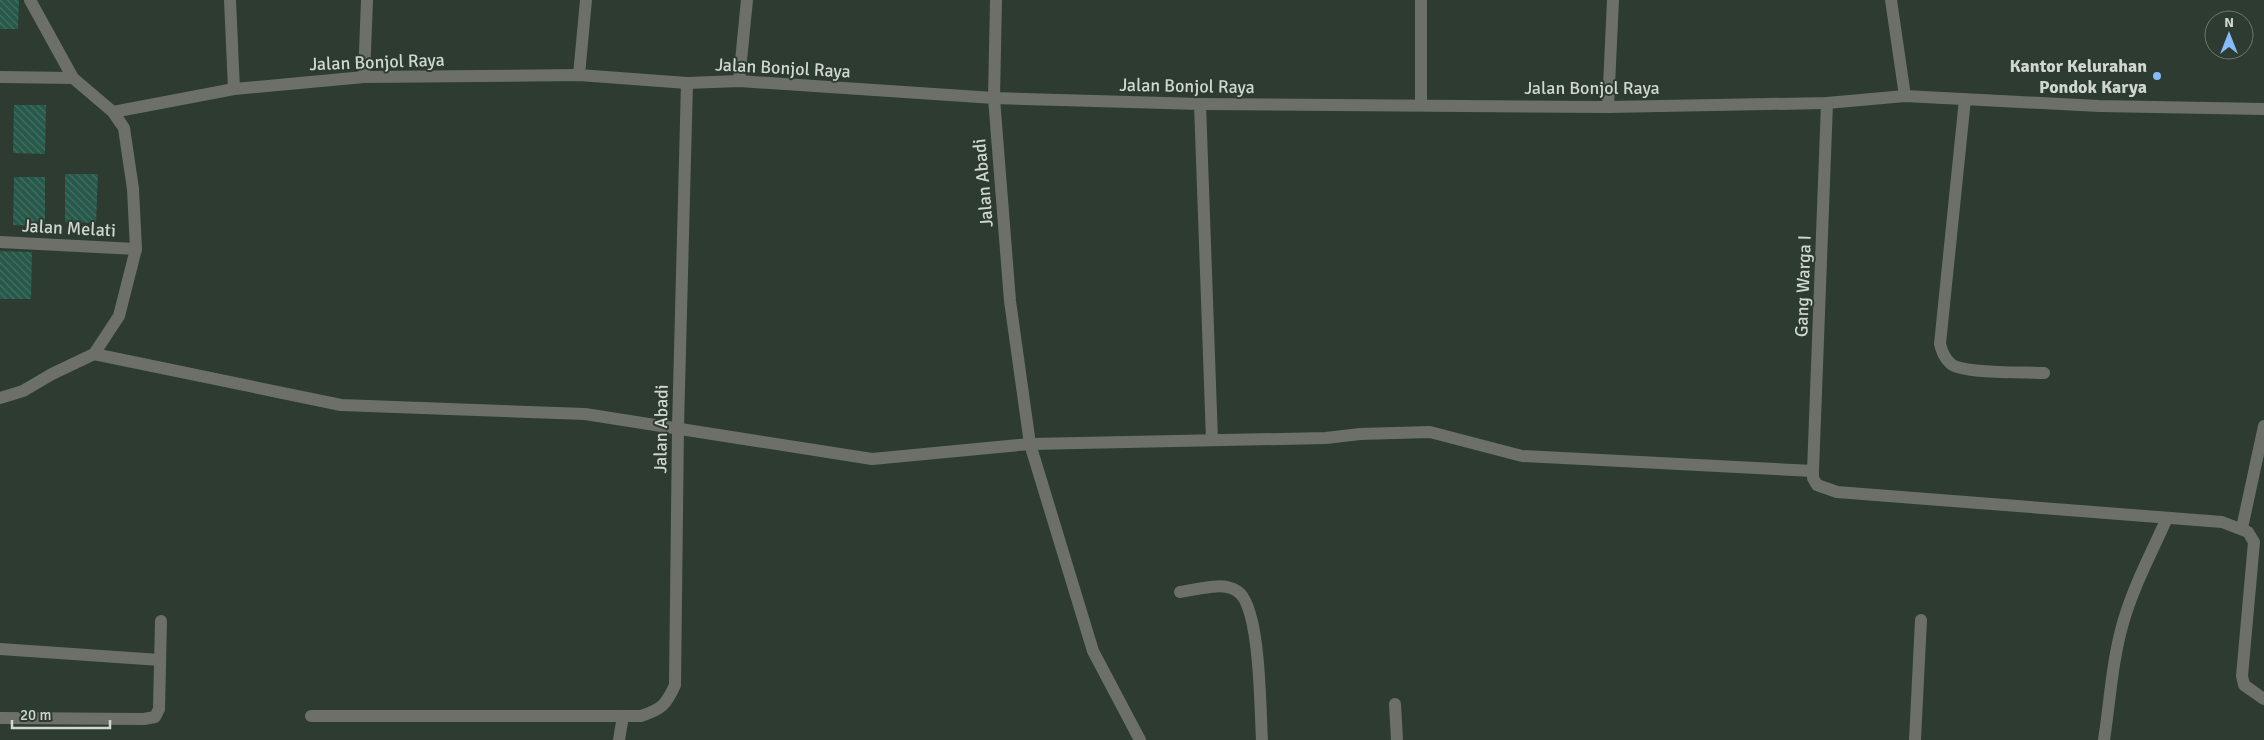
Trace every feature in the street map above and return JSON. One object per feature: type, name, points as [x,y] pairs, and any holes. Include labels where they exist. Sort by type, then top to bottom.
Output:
[{"type":"street","points":[[0,398],[23,391],[52,374],[94,354],[118,316],[136,249],[133,189],[124,128],[113,112],[73,78],[30,0]]},
{"type":"street","points":[[230,0],[234,89]]},
{"type":"street","points":[[364,78],[367,0]]},
{"type":"street","points":[[579,75],[586,0]]},
{"type":"street","points":[[739,81],[747,0]]},
{"type":"street","name":"Jalan Abadi","points":[[996,0],[994,98],[1010,300],[1030,444],[1093,651],[1140,740]]},
{"type":"street","points":[[1421,0],[1421,105]]},
{"type":"street","points":[[1608,107],[1613,0]]},
{"type":"street","points":[[1891,0],[1906,96]]},
{"type":"street","name":"Jalan Bonjol Raya","points":[[113,112],[234,89],[364,78],[579,75],[687,83],[739,81],[994,98],[1200,104],[1608,107],[1828,103],[1906,96],[2099,106],[2264,109]]},
{"type":"street","points":[[0,77],[73,78]]},
{"type":"street","name":"Jalan Abadi","points":[[311,716],[641,716],[662,708],[675,685],[678,427],[687,83]]},
{"type":"street","points":[[1965,100],[1940,344],[1944,356],[1952,365],[1966,369],[2044,373]]},
{"type":"street","name":"Gang Warga I","points":[[1813,472],[1828,103]]},
{"type":"street","points":[[1200,104],[1212,440]]},
{"type":"street","name":"Jalan Melati","points":[[0,242],[136,249]]},
{"type":"street","points":[[94,354],[341,405],[585,414],[678,427],[872,459],[1030,444],[1326,438],[1360,434],[1430,432],[1522,456],[1813,472],[1813,478],[1817,486],[1837,492],[2222,522],[2242,528],[2248,532],[2254,542],[2242,676],[2244,685],[2264,699]]},
{"type":"street","points":[[2242,528],[2264,426]]},
{"type":"street","points":[[2104,740],[2116,652],[2123,623],[2131,598],[2167,518]]},
{"type":"street","points":[[1180,592],[1224,586],[1238,591],[1248,602],[1256,642],[1262,740]]},
{"type":"street","points":[[1915,740],[1921,620]]},
{"type":"street","points":[[0,718],[144,719],[155,717],[159,708],[161,622]]},
{"type":"street","points":[[0,649],[160,660]]},
{"type":"street","points":[[1395,704],[1397,740]]},
{"type":"street","points":[[619,740],[622,716]]},
{"type":"building","points":[[0,0],[19,0],[18,29],[0,29]]},
{"type":"building","points":[[14,105],[46,105],[45,154],[13,153]]},
{"type":"building","points":[[65,174],[98,174],[96,223],[65,222]]},
{"type":"building","points":[[14,177],[45,177],[45,226],[13,225]]},
{"type":"building","points":[[0,251],[32,252],[31,299],[0,299]]},
{"type":"place","name":"Kantor Kelurahan Pondok Karya","points":[[2157,76]]}]
